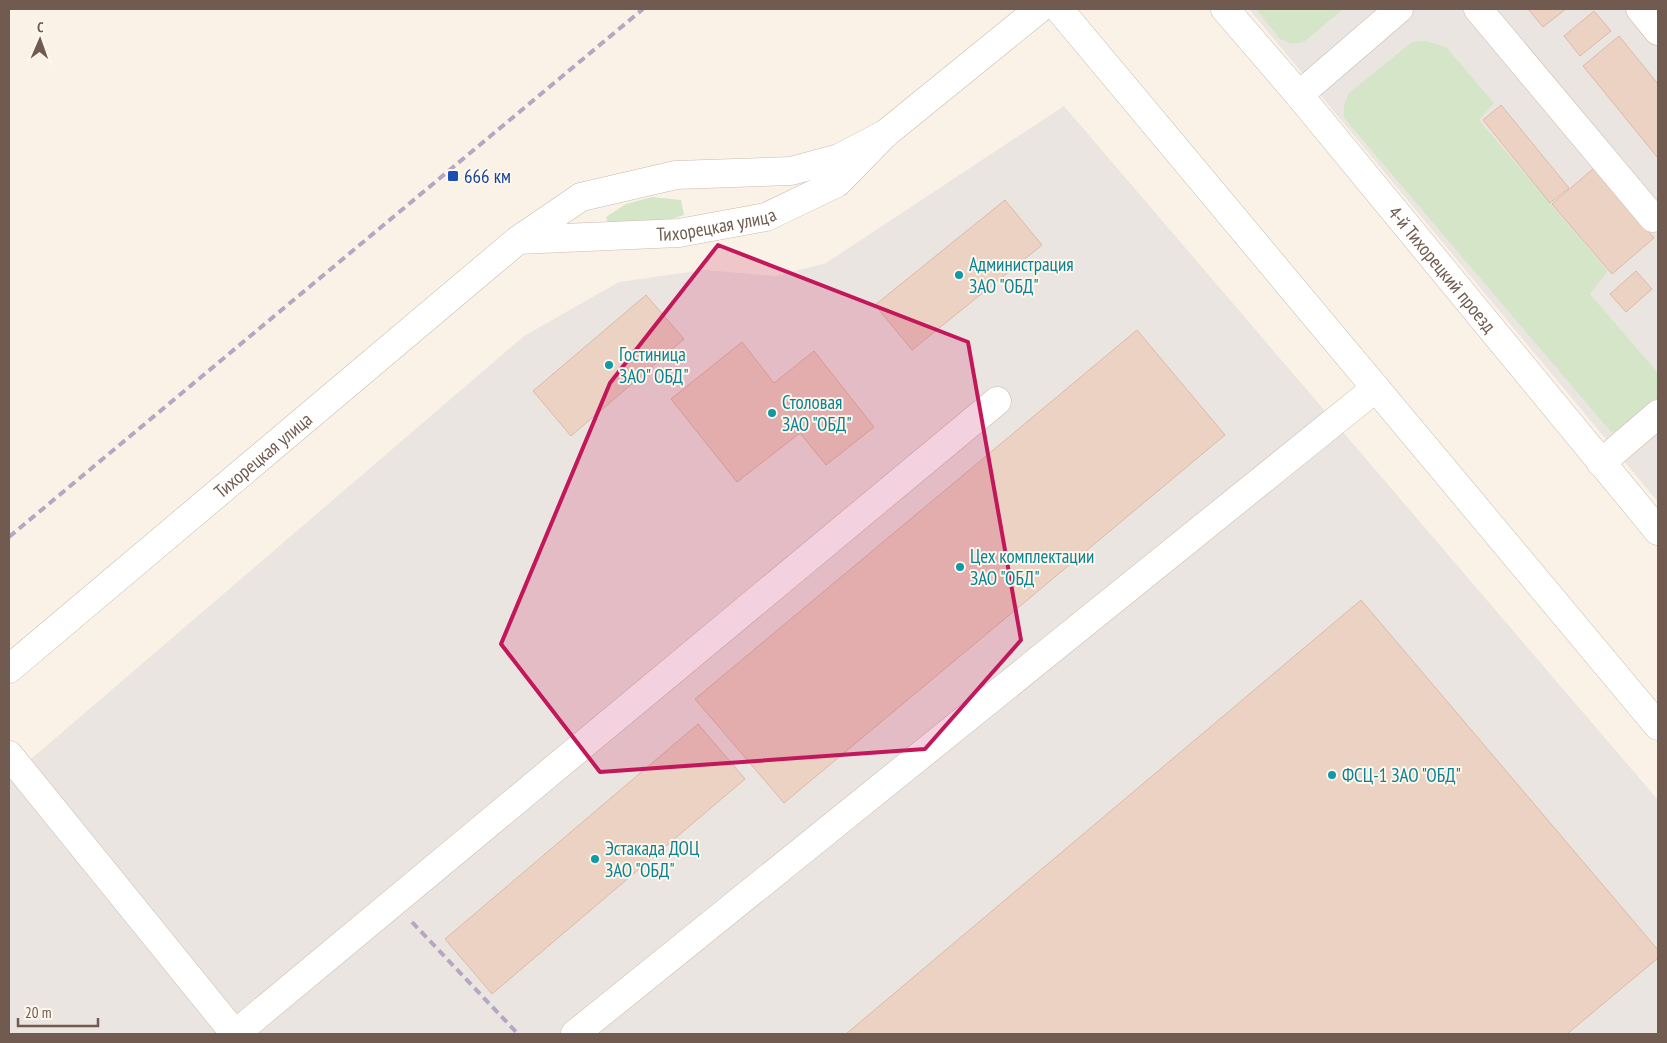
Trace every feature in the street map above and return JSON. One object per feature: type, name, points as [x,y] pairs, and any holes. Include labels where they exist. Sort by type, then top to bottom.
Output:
[{"type":"street","name":"Тихорецкая улица","points":[[518,240],[679,233],[766,217],[838,183],[885,134],[1039,9]]},
{"type":"street","points":[[1059,9],[1658,726]]},
{"type":"street","name":"4-й Тихорецкий проезд","points":[[1225,9],[1299,95],[1658,531]]},
{"type":"street","points":[[1299,95],[1400,9]]},
{"type":"street","points":[[1478,9],[1653,218]]},
{"type":"street","points":[[1640,9],[1658,31]]},
{"type":"street","name":"Тихорецкая улица","points":[[9,669],[518,240],[581,197],[676,175],[791,171],[839,158],[885,134]]},
{"type":"street","points":[[575,1034],[1376,388]]},
{"type":"street","points":[[9,755],[235,1034],[997,401]]},
{"type":"street","points":[[1601,463],[1658,414]]},
{"type":"highlighted area","points":[[718,245],[968,342],[1021,640],[925,749],[600,772],[501,644],[610,383]]},
{"type":"shaded area","points":[[1249,9],[1658,9],[1658,502]]},
{"type":"shaded area","points":[[1064,106],[1658,800],[1658,1034],[9,1034],[9,778],[524,336],[619,282],[703,270],[776,276],[826,263]]},
{"type":"green space","points":[[1256,9],[1343,9],[1304,42],[1292,44],[1280,39]]},
{"type":"green space","points":[[1426,41],[1446,47],[1494,103],[1479,120],[1608,271],[1590,294],[1658,373],[1658,399],[1628,429],[1611,432],[1344,118],[1344,105],[1349,93],[1412,42]]},
{"type":"green space","points":[[652,197],[681,200],[684,215],[672,219],[609,225],[606,217],[626,204]]},
{"type":"building","points":[[1528,9],[1566,9],[1543,27]]},
{"type":"building","points":[[1594,11],[1611,31],[1580,56],[1564,36]]},
{"type":"building","points":[[1619,36],[1658,84],[1658,158],[1583,66]]},
{"type":"building","points":[[1501,105],[1569,188],[1550,203],[1483,120]]},
{"type":"building","points":[[1594,168],[1654,238],[1612,274],[1552,204]]},
{"type":"building","name":"Администрация ЗАО \"ОБД\"","points":[[1005,200],[1042,245],[912,350],[875,305]]},
{"type":"building","points":[[1636,271],[1652,289],[1626,312],[1610,294]]},
{"type":"building","name":"Гостиница ЗАО\" ОБД\"","points":[[646,295],[684,339],[571,436],[533,391]]},
{"type":"building","name":"Цех комплектации ЗАО \"ОБД\"","points":[[1137,330],[1225,435],[784,803],[695,699]]},
{"type":"building","name":"Столовая ЗАО \"ОБД\"","points":[[742,342],[774,383],[814,351],[874,427],[826,465],[800,433],[737,482],[671,399]]},
{"type":"building","name":"ФСЦ-1 ЗАО \"ОБД\"","points":[[1361,600],[1658,950],[1658,958],[1567,1034],[846,1034]]},
{"type":"building","name":"Эстакада ДОЦ ЗАО \"ОБД\"","points":[[698,724],[745,779],[492,994],[445,939]]},
{"type":"railway","points":[[9,537],[643,9]]},
{"type":"railway","points":[[412,922],[518,1034]]},
{"type":"place","name":"666 км","points":[[453,176]]},
{"type":"place","name":"Администрация ЗАО \"ОБД\"","points":[[959,275]]},
{"type":"place","name":"Гостиница ЗАО\" ОБД\"","points":[[609,365]]},
{"type":"place","name":"Столовая ЗАО \"ОБД\"","points":[[772,413]]},
{"type":"place","name":"Цех комплектации ЗАО \"ОБД\"","points":[[960,567]]},
{"type":"place","name":"ФСЦ-1 ЗАО \"ОБД\"","points":[[1332,775]]},
{"type":"place","name":"Эстакада ДОЦ ЗАО \"ОБД\"","points":[[595,859]]}]
